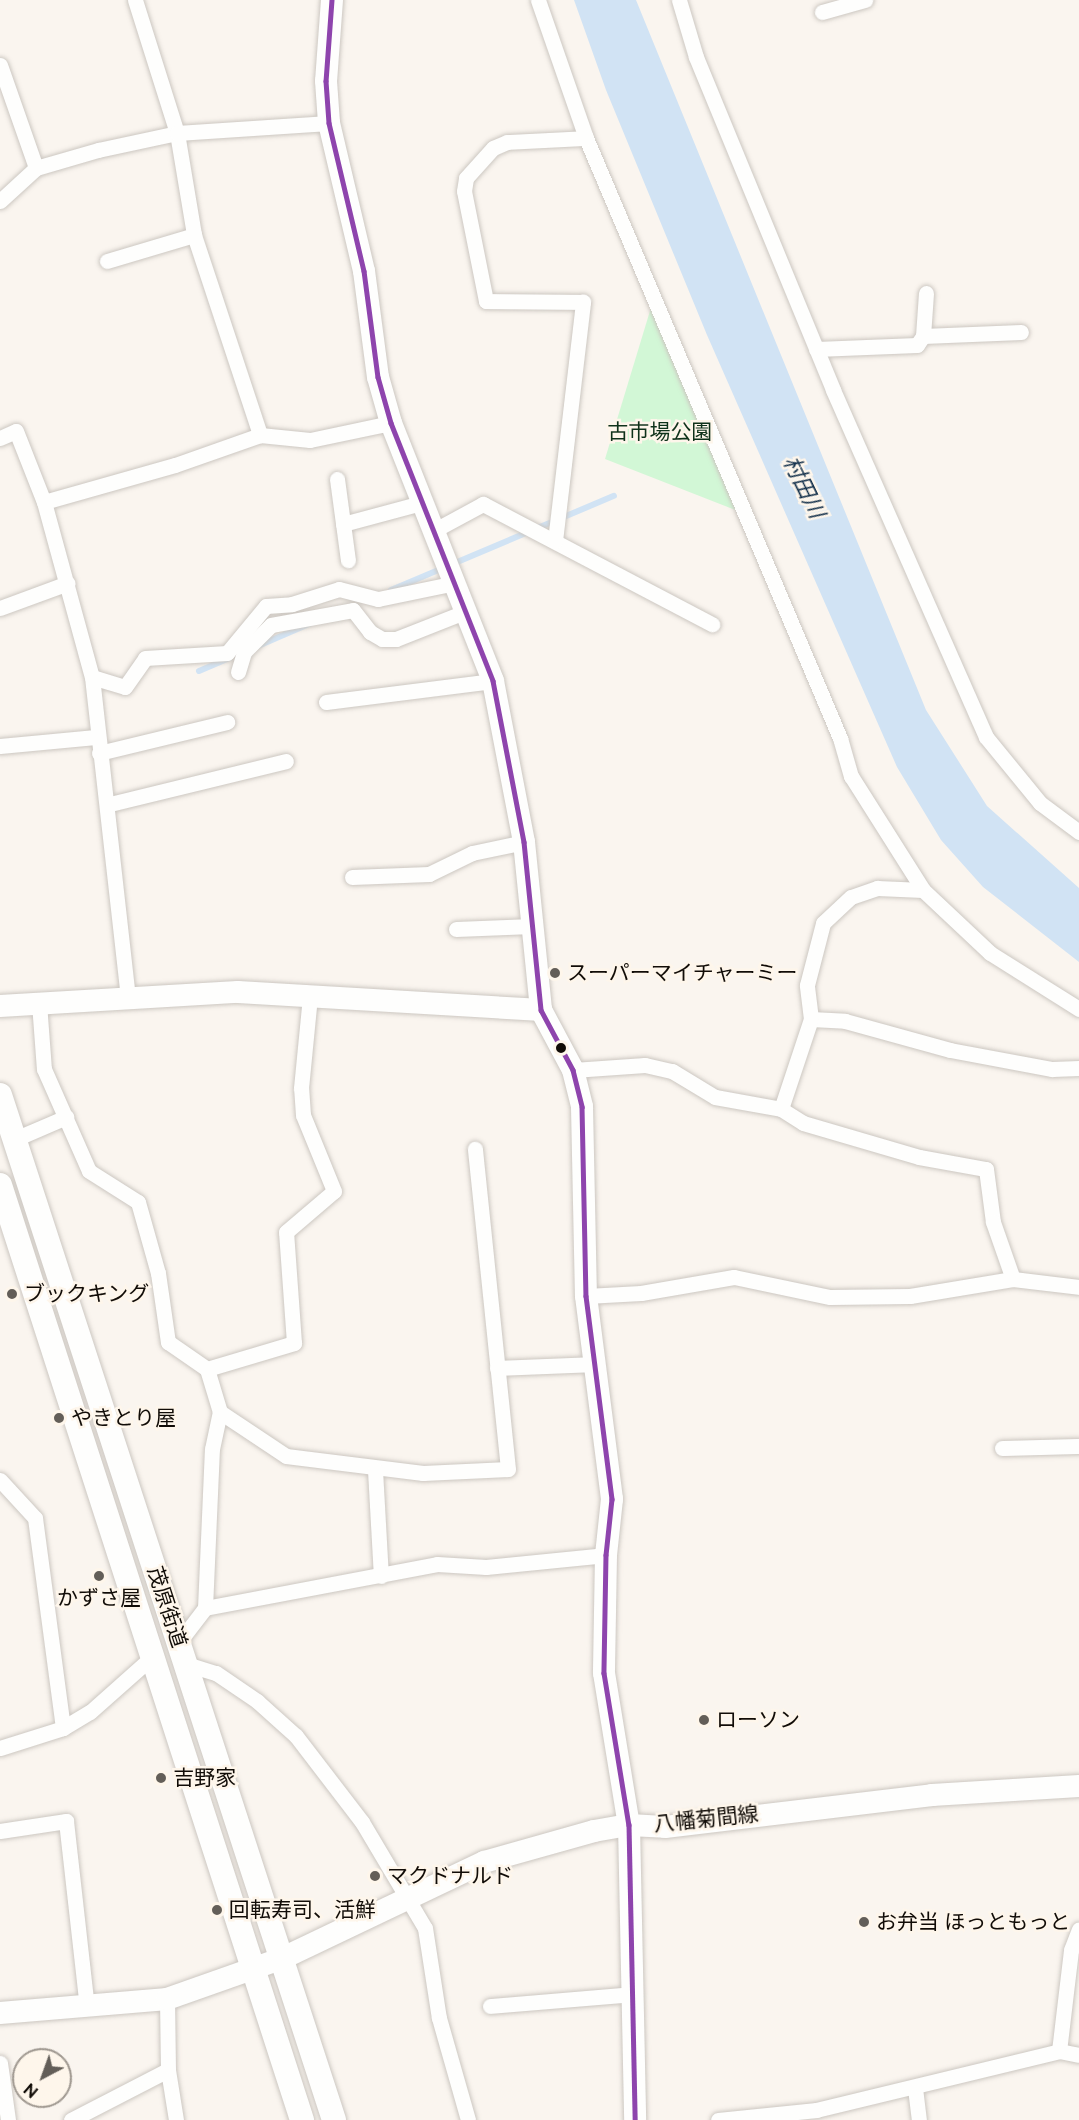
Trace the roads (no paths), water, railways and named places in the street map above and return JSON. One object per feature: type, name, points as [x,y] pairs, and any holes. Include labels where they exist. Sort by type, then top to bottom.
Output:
[{"type":"main road","name":"茂原街道","points":[[0,1095],[334,2120]]},
{"type":"main road","name":"茂原街道","points":[[0,1185],[302,2120]]},
{"type":"street","points":[[135,0],[177,133],[194,235],[260,435]]},
{"type":"street","points":[[332,0],[326,81],[329,123],[364,271],[378,377],[390,423],[421,504],[467,611],[493,681],[524,842],[541,1010],[573,1070],[585,1143],[581,1208],[586,1296],[612,1499],[606,1555],[604,1673],[629,1825],[635,2120]]},
{"type":"street","points":[[538,0],[586,138],[840,738],[851,776],[923,890],[990,953],[1079,1009]]},
{"type":"street","points":[[679,0],[696,57],[816,349],[986,736],[1040,803],[1079,832]]},
{"type":"street","points":[[822,12],[865,0]]},
{"type":"street","points":[[0,65],[36,168]]},
{"type":"street","points":[[0,201],[36,168],[177,133],[329,123]]},
{"type":"street","points":[[555,541],[583,302],[486,301],[465,191],[466,178],[493,148],[507,142],[586,138]]},
{"type":"street","points":[[107,261],[194,235]]},
{"type":"street","points":[[816,349],[917,345],[923,336],[926,293]]},
{"type":"street","points":[[923,336],[1021,333]]},
{"type":"street","points":[[44,502],[175,465],[260,435],[310,440],[390,423]]},
{"type":"street","points":[[0,438],[16,431],[44,502],[69,583],[92,677],[97,745],[110,804],[128,996]]},
{"type":"street","points":[[337,479],[348,560]]},
{"type":"street","points":[[343,524],[421,504]]},
{"type":"street","points":[[433,531],[483,504],[712,624]]},
{"type":"street","points":[[0,608],[69,583]]},
{"type":"street","points":[[92,677],[125,687],[145,658],[227,652],[266,606],[292,604],[339,589],[378,599],[455,583]]},
{"type":"street","points":[[238,672],[244,652],[271,625],[353,610],[370,632],[382,639],[396,639],[467,611]]},
{"type":"street","points":[[326,702],[493,681]]},
{"type":"street","points":[[0,746],[97,745],[227,722]]},
{"type":"street","points":[[110,804],[286,761]]},
{"type":"street","points":[[352,877],[429,874],[472,853],[524,842]]},
{"type":"street","points":[[781,1109],[811,1018],[807,985],[823,923],[850,897],[878,888],[923,890]]},
{"type":"street","points":[[456,928],[531,926]]},
{"type":"street","points":[[0,1006],[128,996],[238,992],[541,1010]]},
{"type":"street","points":[[207,1369],[294,1343],[286,1232],[334,1191],[303,1115],[301,1088],[310,996]]},
{"type":"street","points":[[39,1003],[44,1069],[89,1171],[138,1202],[158,1273],[157,1294],[168,1342],[207,1369],[220,1412],[213,1449],[205,1608],[182,1653],[216,1673],[296,1736],[362,1822],[425,1928],[439,2018],[468,2120]]},
{"type":"street","points":[[811,1018],[845,1021],[961,1053],[1052,1069],[1079,1068]]},
{"type":"street","points":[[573,1070],[645,1065],[672,1071],[715,1098],[781,1109],[803,1122],[858,1141],[986,1169],[993,1222],[1013,1279]]},
{"type":"street","points":[[15,1139],[66,1117]]},
{"type":"street","points":[[220,1412],[286,1456],[375,1470],[423,1473],[508,1469],[475,1149]]},
{"type":"street","points":[[586,1296],[641,1293],[734,1277],[830,1298],[876,1298],[1013,1279],[1079,1287]]},
{"type":"street","points":[[497,1368],[595,1364]]},
{"type":"street","points":[[1002,1448],[1079,1446]]},
{"type":"street","points":[[375,1470],[381,1576]]},
{"type":"street","points":[[0,1480],[35,1518],[63,1728]]},
{"type":"street","points":[[205,1608],[437,1564],[486,1567],[606,1555]]},
{"type":"street","points":[[0,1748],[63,1728],[90,1712],[152,1657]]},
{"type":"street","name":"八幡菊間線","points":[[0,2013],[87,2008],[167,1999],[283,1958],[484,1862],[629,1825],[665,1827],[932,1795],[1079,1786]]},
{"type":"street","points":[[0,1832],[66,1821],[87,2008]]},
{"type":"street","points":[[1059,2051],[1071,1950],[1079,1929]]},
{"type":"street","points":[[490,2006],[632,1994]]},
{"type":"street","points":[[167,1999],[168,2070],[176,2120]]},
{"type":"street","points":[[718,2120],[816,2110],[915,2088],[1059,2051],[1079,2055]]},
{"type":"street","points":[[0,2063],[5,2117]]},
{"type":"street","points":[[71,2120],[168,2070]]},
{"type":"street","points":[[915,2088],[920,2120]]},
{"type":"water","name":"村田川","points":[[574,0],[636,0],[926,710],[987,806],[1079,888],[1079,962],[983,887],[941,840],[897,767],[707,335],[606,90]]},
{"type":"waterway","points":[[391,590],[614,496]]},
{"type":"waterway","points":[[258,646],[309,624]]},
{"type":"waterway","points":[[199,671],[229,658]]},
{"type":"place","name":"スーパーマイチャーミー","points":[[555,973]]},
{"type":"place","name":"ブックキング","points":[[12,1294]]},
{"type":"place","name":"やきとり屋","points":[[59,1418]]},
{"type":"place","name":"かずさ屋","points":[[99,1576]]},
{"type":"place","name":"ローソン","points":[[704,1720]]},
{"type":"place","name":"吉野家","points":[[161,1778]]},
{"type":"place","name":"マクドナルド","points":[[375,1876]]},
{"type":"place","name":"回転寿司、活鮮","points":[[217,1910]]},
{"type":"place","name":"お弁当 ほっともっと","points":[[864,1922]]},
{"type":"park label","name":"古市場公園","points":[[660,432]]}]
